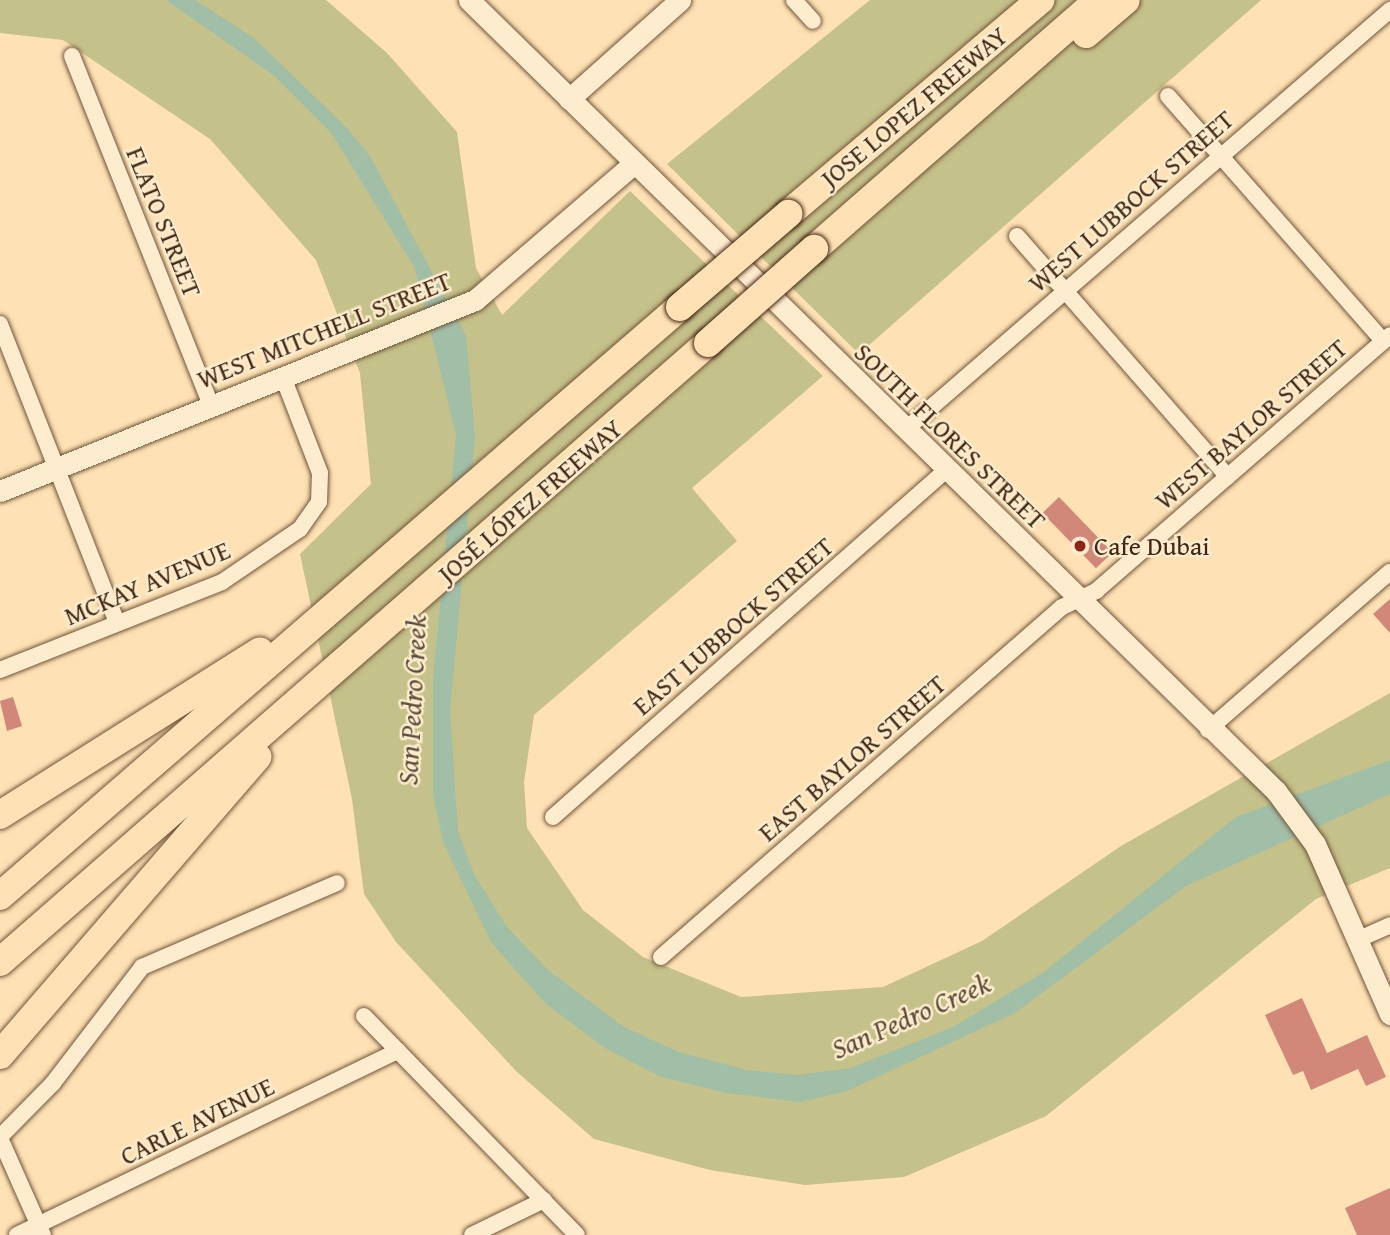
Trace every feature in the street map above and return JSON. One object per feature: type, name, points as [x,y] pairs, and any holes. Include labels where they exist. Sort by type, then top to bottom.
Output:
[{"type":"highway","points":[[788,214],[1009,0]]},
{"type":"highway","name":"JOSE LOPEZ FREEWAY","points":[[788,214],[1040,0]]},
{"type":"highway","name":"JOSE LOPEZ FREEWAY","points":[[964,121],[1098,0]]},
{"type":"highway","points":[[964,121],[1126,0]]},
{"type":"highway","name":"JOSÉ LÓPEZ FREEWAY","points":[[0,962],[580,458],[814,249],[964,121]]},
{"type":"highway","name":"JOSÉ LÓPEZ FREEWAY","points":[[0,896],[788,214]]},
{"type":"highway","points":[[0,815],[339,600]]},
{"type":"highway","points":[[0,1055],[323,681]]},
{"type":"main road","name":"SOUTH FLORES STREET","points":[[469,0],[1293,812],[1339,891],[1357,940],[1390,1014]]},
{"type":"main road","points":[[569,99],[680,0]]},
{"type":"main road","name":"WEST MITCHELL STREET","points":[[0,491],[350,351],[492,291],[633,164]]},
{"type":"street","points":[[794,0],[813,22]]},
{"type":"street","name":"WEST LUBBOCK STREET","points":[[905,430],[1390,10]]},
{"type":"street","name":"FLATO STREET","points":[[72,56],[211,405]]},
{"type":"street","points":[[1168,96],[1386,338]]},
{"type":"street","points":[[1017,236],[1228,477]]},
{"type":"street","points":[[0,324],[117,622]]},
{"type":"street","name":"WEST BAYLOR STREET","points":[[1077,600],[1228,477],[1386,338]]},
{"type":"street","name":"MCKAY AVENUE","points":[[0,670],[239,574],[300,529],[321,489],[284,377]]},
{"type":"street","name":"EAST LUBBOCK STREET","points":[[553,817],[946,471]]},
{"type":"street","points":[[1208,730],[1390,572]]},
{"type":"street","name":"EAST BAYLOR STREET","points":[[661,957],[1077,600]]},
{"type":"street","points":[[41,1230],[0,1138],[53,1083],[142,967],[337,883]]},
{"type":"street","points":[[1357,940],[1390,925]]},
{"type":"street","points":[[364,1017],[577,1235]]},
{"type":"street","name":"CARLE AVENUE","points":[[17,1235],[41,1230],[398,1051]]},
{"type":"street","points":[[472,1235],[544,1200]]},
{"type":"shaded area","points":[[0,0],[326,0],[387,53],[457,132],[476,268],[502,315],[630,191],[823,376],[692,488],[737,541],[534,715],[524,782],[527,828],[583,910],[643,957],[741,997],[883,987],[982,941],[1121,846],[1390,693],[1390,868],[1316,899],[1046,1116],[904,1177],[805,1185],[710,1170],[594,1139],[517,1072],[396,942],[364,894],[352,799],[300,554],[371,484],[360,373],[316,260],[210,139],[63,40],[0,33]]},
{"type":"shaded area","points":[[166,0],[195,0],[254,38],[346,127],[370,156],[466,336],[475,437],[450,711],[458,831],[474,874],[507,927],[549,971],[624,1027],[679,1052],[747,1070],[796,1075],[851,1068],[953,1027],[1044,972],[1236,817],[1390,760],[1390,794],[1186,886],[1015,1013],[847,1091],[800,1102],[726,1093],[661,1077],[605,1048],[546,1004],[491,942],[443,842],[433,795],[433,680],[456,435],[415,268],[332,134],[272,74]]},
{"type":"shaded area","points":[[870,0],[1261,0],[859,354],[667,164]]},
{"type":"building","points":[[1059,497],[1112,552],[1096,568],[1042,513]]},
{"type":"building","points":[[1390,599],[1390,633],[1373,614]]},
{"type":"building","points":[[13,697],[22,726],[7,731],[0,701]]},
{"type":"building","points":[[1302,998],[1327,1053],[1367,1035],[1386,1077],[1366,1086],[1358,1069],[1311,1090],[1303,1071],[1293,1075],[1265,1015]]},
{"type":"building","points":[[1390,1188],[1390,1235],[1357,1235],[1345,1208]]},
{"type":"place","name":"Cafe Dubai","points":[[1080,546]]},
{"type":"water label","name":"San Pedro Creek","points":[[412,700]]},
{"type":"water label","name":"San Pedro Creek","points":[[911,1016]]}]
